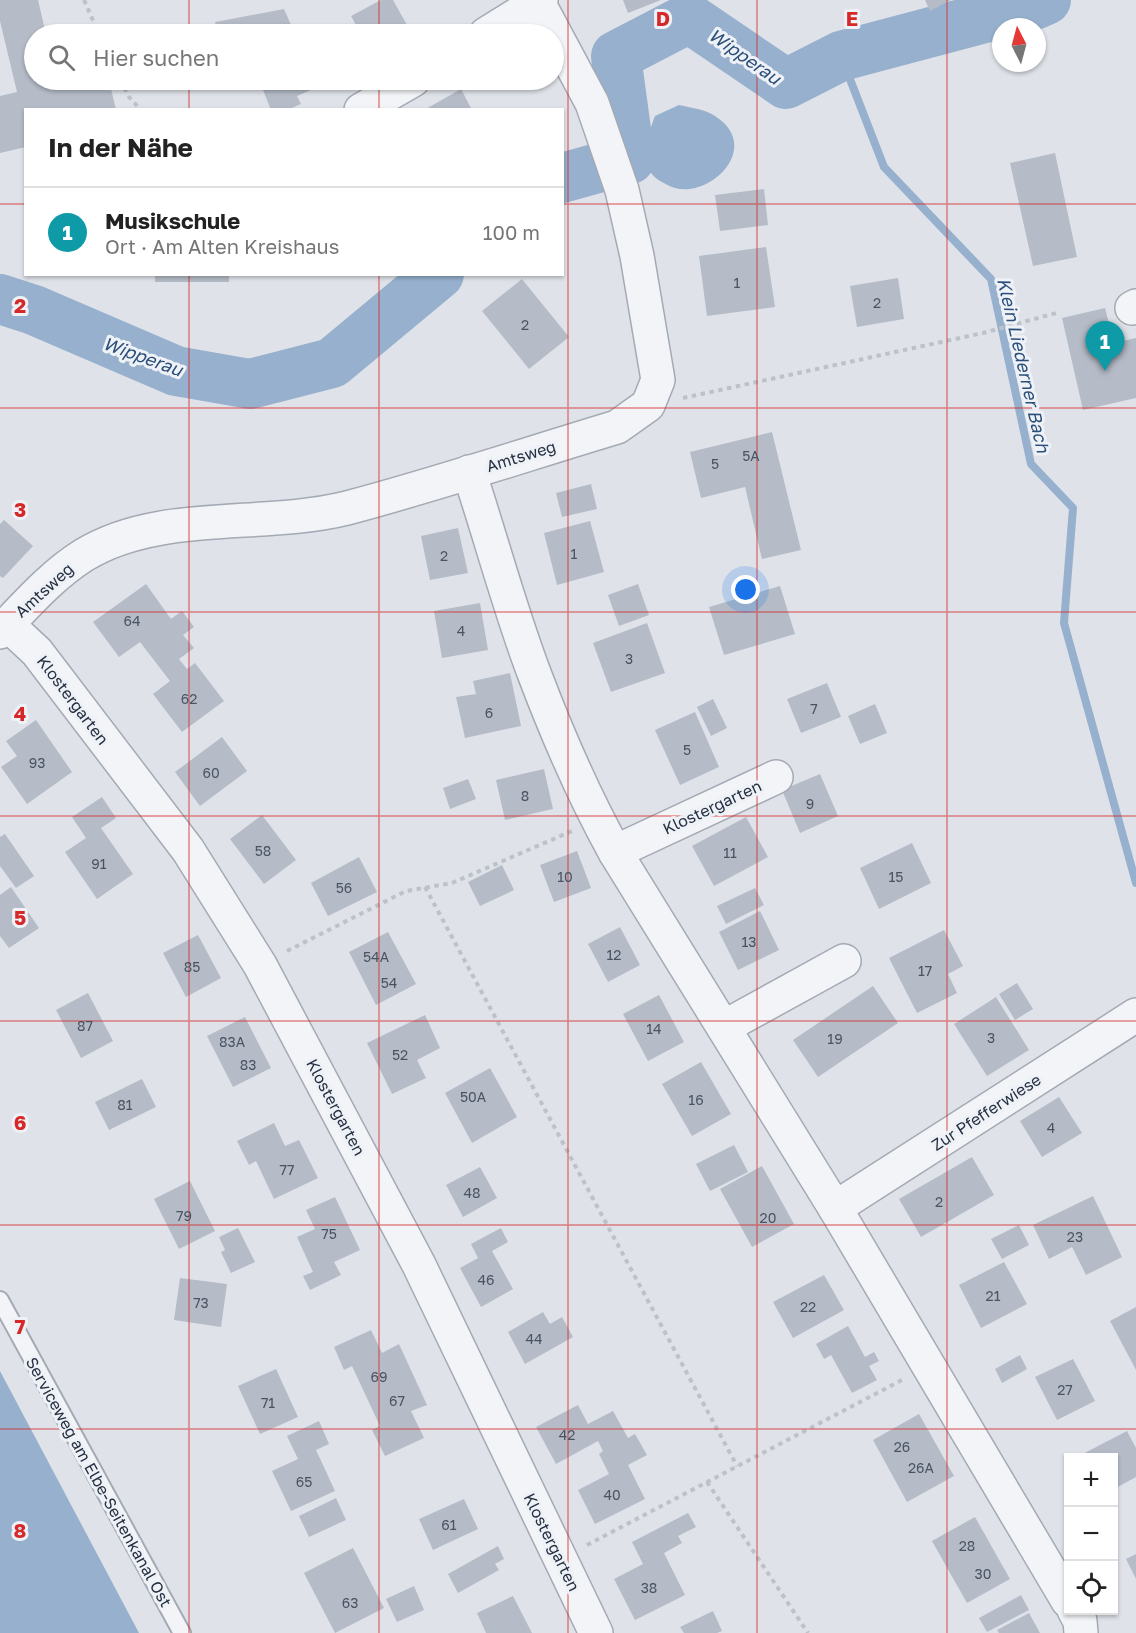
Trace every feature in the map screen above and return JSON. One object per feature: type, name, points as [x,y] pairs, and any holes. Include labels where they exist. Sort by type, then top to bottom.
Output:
[{"type":"street","points":[[502,24],[540,1],[552,24]]},
{"type":"street","points":[[564,49],[592,104],[622,190],[637,256],[658,380],[648,405]]},
{"type":"street","points":[[364,108],[396,90]]},
{"type":"street","name":"Amtsweg","points":[[4,628],[52,579],[84,555],[112,541],[170,526],[298,518],[346,508],[617,427],[648,405]]},
{"type":"street","points":[[469,472],[533,671],[568,758],[597,820],[835,1208],[1064,1593]]},
{"type":"street","name":"Klostergarten","points":[[4,628],[37,652],[188,850],[260,965],[419,1265],[596,1633]]},
{"type":"street","name":"Klostergarten","points":[[615,852],[776,777]]},
{"type":"street","points":[[724,1027],[844,961]]},
{"type":"street","name":"Zur Pfefferwiese","points":[[835,1208],[1136,1015]]},
{"type":"street","points":[[1076,1615],[1080,1621],[1081,1633]]},
{"type":"lane","name":"Serviceweg am Elbe-Seitenkanal Ost","points":[[0,1300],[182,1633]]},
{"type":"path","points":[[84,0],[95,24]]},
{"type":"path","points":[[125,90],[139,108]]},
{"type":"path","points":[[648,405],[983,333],[1060,312]]},
{"type":"path","points":[[260,965],[406,891],[452,883],[597,820]]},
{"type":"path","points":[[425,887],[737,1466]]},
{"type":"path","points":[[560,1559],[929,1366]]},
{"type":"path","points":[[707,1482],[808,1633]]},
{"type":"water","points":[[679,105],[702,110],[715,116],[729,128],[734,142],[733,155],[716,178],[689,189],[675,188],[654,177],[647,161],[647,143],[655,116]]},
{"type":"water","points":[[0,1371],[139,1633],[0,1633]]},
{"type":"building","points":[[0,0],[38,0],[44,24],[24,24],[24,90],[111,90],[116,108],[24,108],[24,147],[0,153],[0,96],[17,92],[0,21]]},
{"type":"building","points":[[381,0],[393,0],[406,24],[355,24],[351,16]]},
{"type":"building","points":[[623,0],[661,0],[628,13]]},
{"type":"building","points":[[925,0],[951,0],[930,11]]},
{"type":"building","points":[[284,9],[291,24],[215,24],[215,22]]},
{"type":"building","points":[[263,90],[311,90],[297,96],[301,104],[292,108],[270,108]]},
{"type":"building","points":[[462,90],[471,108],[428,108]]},
{"type":"building","points":[[1055,153],[1077,257],[1033,266],[1010,163]]},
{"type":"building","points":[[764,189],[768,225],[720,231],[715,195]]},
{"type":"building","points":[[766,247],[775,307],[707,316],[699,256]]},
{"type":"building","points":[[155,276],[229,276],[229,282],[155,282]]},
{"type":"building","points":[[898,278],[904,319],[857,327],[850,286]]},
{"type":"building","points":[[522,279],[569,337],[529,369],[482,311]]},
{"type":"building","points":[[1105,308],[1114,343],[1136,338],[1136,398],[1083,410],[1062,318]]},
{"type":"building","points":[[772,432],[801,550],[762,559],[745,487],[701,498],[690,452]]},
{"type":"building","points":[[591,484],[597,509],[562,517],[556,493]]},
{"type":"building","points":[[4,520],[33,546],[3,578],[0,576],[0,524]]},
{"type":"building","points":[[590,521],[604,572],[557,585],[544,533]]},
{"type":"building","points":[[458,528],[468,573],[430,580],[421,536]]},
{"type":"building","points":[[146,584],[171,619],[182,611],[194,627],[183,635],[194,648],[179,659],[187,669],[195,663],[224,701],[182,732],[153,694],[170,681],[140,642],[119,657],[93,622]]},
{"type":"building","points":[[638,584],[649,615],[619,626],[608,595]]},
{"type":"building","points":[[780,586],[795,634],[724,655],[709,607]]},
{"type":"building","points":[[480,603],[488,650],[442,658],[434,611]]},
{"type":"building","points":[[647,623],[665,673],[611,692],[593,643]]},
{"type":"building","points":[[510,673],[521,726],[465,738],[456,697],[476,694],[473,681]]},
{"type":"building","points":[[827,683],[841,717],[801,733],[787,699]]},
{"type":"building","points":[[713,699],[727,728],[711,736],[697,707]]},
{"type":"building","points":[[875,704],[887,733],[860,744],[848,716]]},
{"type":"building","points":[[695,712],[719,767],[680,785],[655,730]]},
{"type":"building","points":[[36,720],[72,772],[27,804],[1,767],[17,756],[6,741]]},
{"type":"building","points":[[222,737],[247,771],[200,806],[175,772]]},
{"type":"building","points":[[544,769],[553,809],[505,820],[496,780]]},
{"type":"building","points":[[820,774],[838,816],[800,833],[782,790]]},
{"type":"building","points":[[468,779],[476,799],[450,809],[443,788]]},
{"type":"building","points":[[102,797],[116,818],[101,828],[133,874],[97,899],[65,852],[86,838],[72,817]]},
{"type":"building","points":[[262,815],[296,860],[264,884],[230,839]]},
{"type":"building","points":[[746,817],[768,857],[714,886],[692,846]]},
{"type":"building","points":[[5,834],[34,876],[16,888],[0,866],[0,837]]},
{"type":"building","points":[[912,843],[931,883],[879,909],[860,868]]},
{"type":"building","points":[[577,851],[591,888],[554,902],[540,865]]},
{"type":"building","points":[[359,857],[377,892],[328,916],[311,883]]},
{"type":"building","points":[[502,865],[514,890],[480,906],[468,882]]},
{"type":"building","points":[[11,887],[39,928],[9,948],[0,936],[0,895]]},
{"type":"building","points":[[755,888],[764,905],[726,924],[717,906]]},
{"type":"building","points":[[760,911],[779,950],[738,970],[719,932]]},
{"type":"building","points":[[620,927],[640,965],[608,982],[588,944]]},
{"type":"building","points":[[944,930],[963,966],[948,974],[957,993],[917,1013],[889,958]]},
{"type":"building","points":[[388,932],[416,984],[376,1005],[349,952]]},
{"type":"building","points":[[198,935],[221,978],[186,997],[163,953]]},
{"type":"building","points":[[1017,983],[1033,1009],[1015,1020],[999,994]]},
{"type":"building","points":[[873,986],[898,1023],[818,1077],[793,1040]]},
{"type":"building","points":[[88,993],[113,1041],[81,1058],[56,1010]]},
{"type":"building","points":[[659,995],[684,1042],[648,1061],[623,1014]]},
{"type":"building","points":[[996,997],[1029,1050],[987,1076],[954,1024]]},
{"type":"building","points":[[425,1015],[440,1048],[417,1060],[426,1078],[392,1094],[367,1043]]},
{"type":"building","points":[[245,1017],[271,1068],[233,1087],[207,1036]]},
{"type":"building","points":[[701,1062],[731,1114],[692,1136],[662,1084]]},
{"type":"building","points":[[490,1068],[517,1117],[472,1143],[445,1093]]},
{"type":"building","points":[[142,1079],[156,1107],[109,1130],[95,1102]]},
{"type":"building","points":[[1059,1097],[1082,1133],[1042,1157],[1020,1121]]},
{"type":"building","points":[[274,1123],[285,1146],[299,1140],[318,1178],[274,1199],[256,1161],[249,1165],[237,1141]]},
{"type":"building","points":[[734,1145],[748,1172],[710,1191],[696,1164]]},
{"type":"building","points":[[972,1157],[994,1195],[921,1237],[899,1199]]},
{"type":"building","points":[[762,1166],[794,1224],[752,1247],[720,1189]]},
{"type":"building","points":[[480,1167],[497,1198],[463,1217],[446,1185]]},
{"type":"building","points":[[190,1181],[215,1231],[179,1249],[154,1199]]},
{"type":"building","points":[[1093,1196],[1122,1257],[1086,1275],[1072,1247],[1049,1259],[1033,1225]]},
{"type":"building","points":[[335,1197],[360,1250],[334,1262],[341,1275],[310,1290],[303,1276],[313,1272],[297,1237],[315,1229],[306,1210]]},
{"type":"building","points":[[1019,1225],[1029,1245],[1002,1259],[991,1239]]},
{"type":"building","points":[[238,1228],[255,1262],[231,1273],[221,1252],[225,1250],[219,1237]]},
{"type":"building","points":[[501,1228],[508,1242],[492,1251],[513,1289],[481,1307],[460,1268],[478,1258],[471,1244]]},
{"type":"building","points":[[1004,1262],[1027,1304],[981,1328],[959,1285]]},
{"type":"building","points":[[824,1275],[844,1310],[793,1338],[773,1302]]},
{"type":"building","points":[[180,1278],[227,1284],[221,1327],[174,1320]]},
{"type":"building","points":[[1136,1307],[1136,1370],[1110,1321]]},
{"type":"building","points":[[543,1312],[550,1324],[562,1317],[573,1337],[525,1364],[508,1332]]},
{"type":"building","points":[[848,1326],[865,1357],[874,1352],[879,1361],[869,1366],[877,1380],[852,1393],[831,1355],[824,1359],[816,1344]]},
{"type":"building","points":[[371,1330],[382,1353],[399,1344],[427,1405],[411,1411],[424,1438],[385,1456],[372,1430],[380,1426],[352,1366],[344,1370],[334,1347]]},
{"type":"building","points":[[1020,1355],[1027,1369],[1002,1383],[995,1369]]},
{"type":"building","points":[[1073,1359],[1095,1401],[1057,1420],[1035,1377]]},
{"type":"building","points":[[276,1369],[298,1417],[260,1434],[238,1386]]},
{"type":"building","points":[[578,1405],[588,1424],[613,1411],[628,1438],[635,1434],[647,1455],[628,1465],[645,1499],[595,1524],[578,1490],[609,1474],[599,1454],[603,1451],[598,1441],[556,1464],[536,1427]]},
{"type":"building","points":[[919,1414],[954,1476],[907,1502],[873,1440]]},
{"type":"building","points":[[319,1421],[329,1444],[316,1450],[335,1491],[291,1511],[272,1471],[298,1459],[287,1436]]},
{"type":"building","points":[[1127,1431],[1136,1448],[1136,1477],[1118,1487],[1118,1453],[1085,1453]]},
{"type":"building","points":[[336,1498],[346,1520],[309,1537],[299,1516]]},
{"type":"building","points":[[464,1499],[478,1529],[433,1550],[419,1519]]},
{"type":"building","points":[[688,1513],[696,1527],[678,1536],[682,1543],[664,1553],[685,1595],[635,1620],[614,1579],[643,1564],[632,1542]]},
{"type":"building","points":[[975,1517],[1010,1579],[967,1603],[932,1541]]},
{"type":"building","points":[[498,1546],[504,1559],[495,1564],[499,1570],[458,1593],[448,1574]]},
{"type":"building","points":[[353,1548],[384,1608],[335,1633],[304,1573]]},
{"type":"building","points":[[1136,1554],[1136,1579],[1126,1559]]},
{"type":"building","points":[[414,1586],[424,1610],[397,1622],[386,1599]]},
{"type":"building","points":[[1021,1595],[1029,1610],[987,1632],[979,1618]]},
{"type":"building","points":[[513,1596],[532,1633],[486,1633],[477,1613]]},
{"type":"building","points":[[713,1611],[722,1631],[684,1633],[680,1627]]},
{"type":"building","points":[[1029,1613],[1040,1633],[999,1633],[997,1630]]},
{"type":"waterway","name":"Wipperau","points":[[564,177],[630,159],[616,56],[689,18],[786,84],[841,56],[1046,0]]},
{"type":"waterway","name":"Klein Liederner Bach","points":[[841,56],[884,167],[991,279],[1031,464],[1073,508],[1064,623],[1136,883]]},
{"type":"waterway","name":"Wipperau","points":[[0,299],[34,310],[176,371],[250,384],[332,363],[437,276]]},
{"type":"place","name":"Musikschule","points":[[1105,371]]}]
